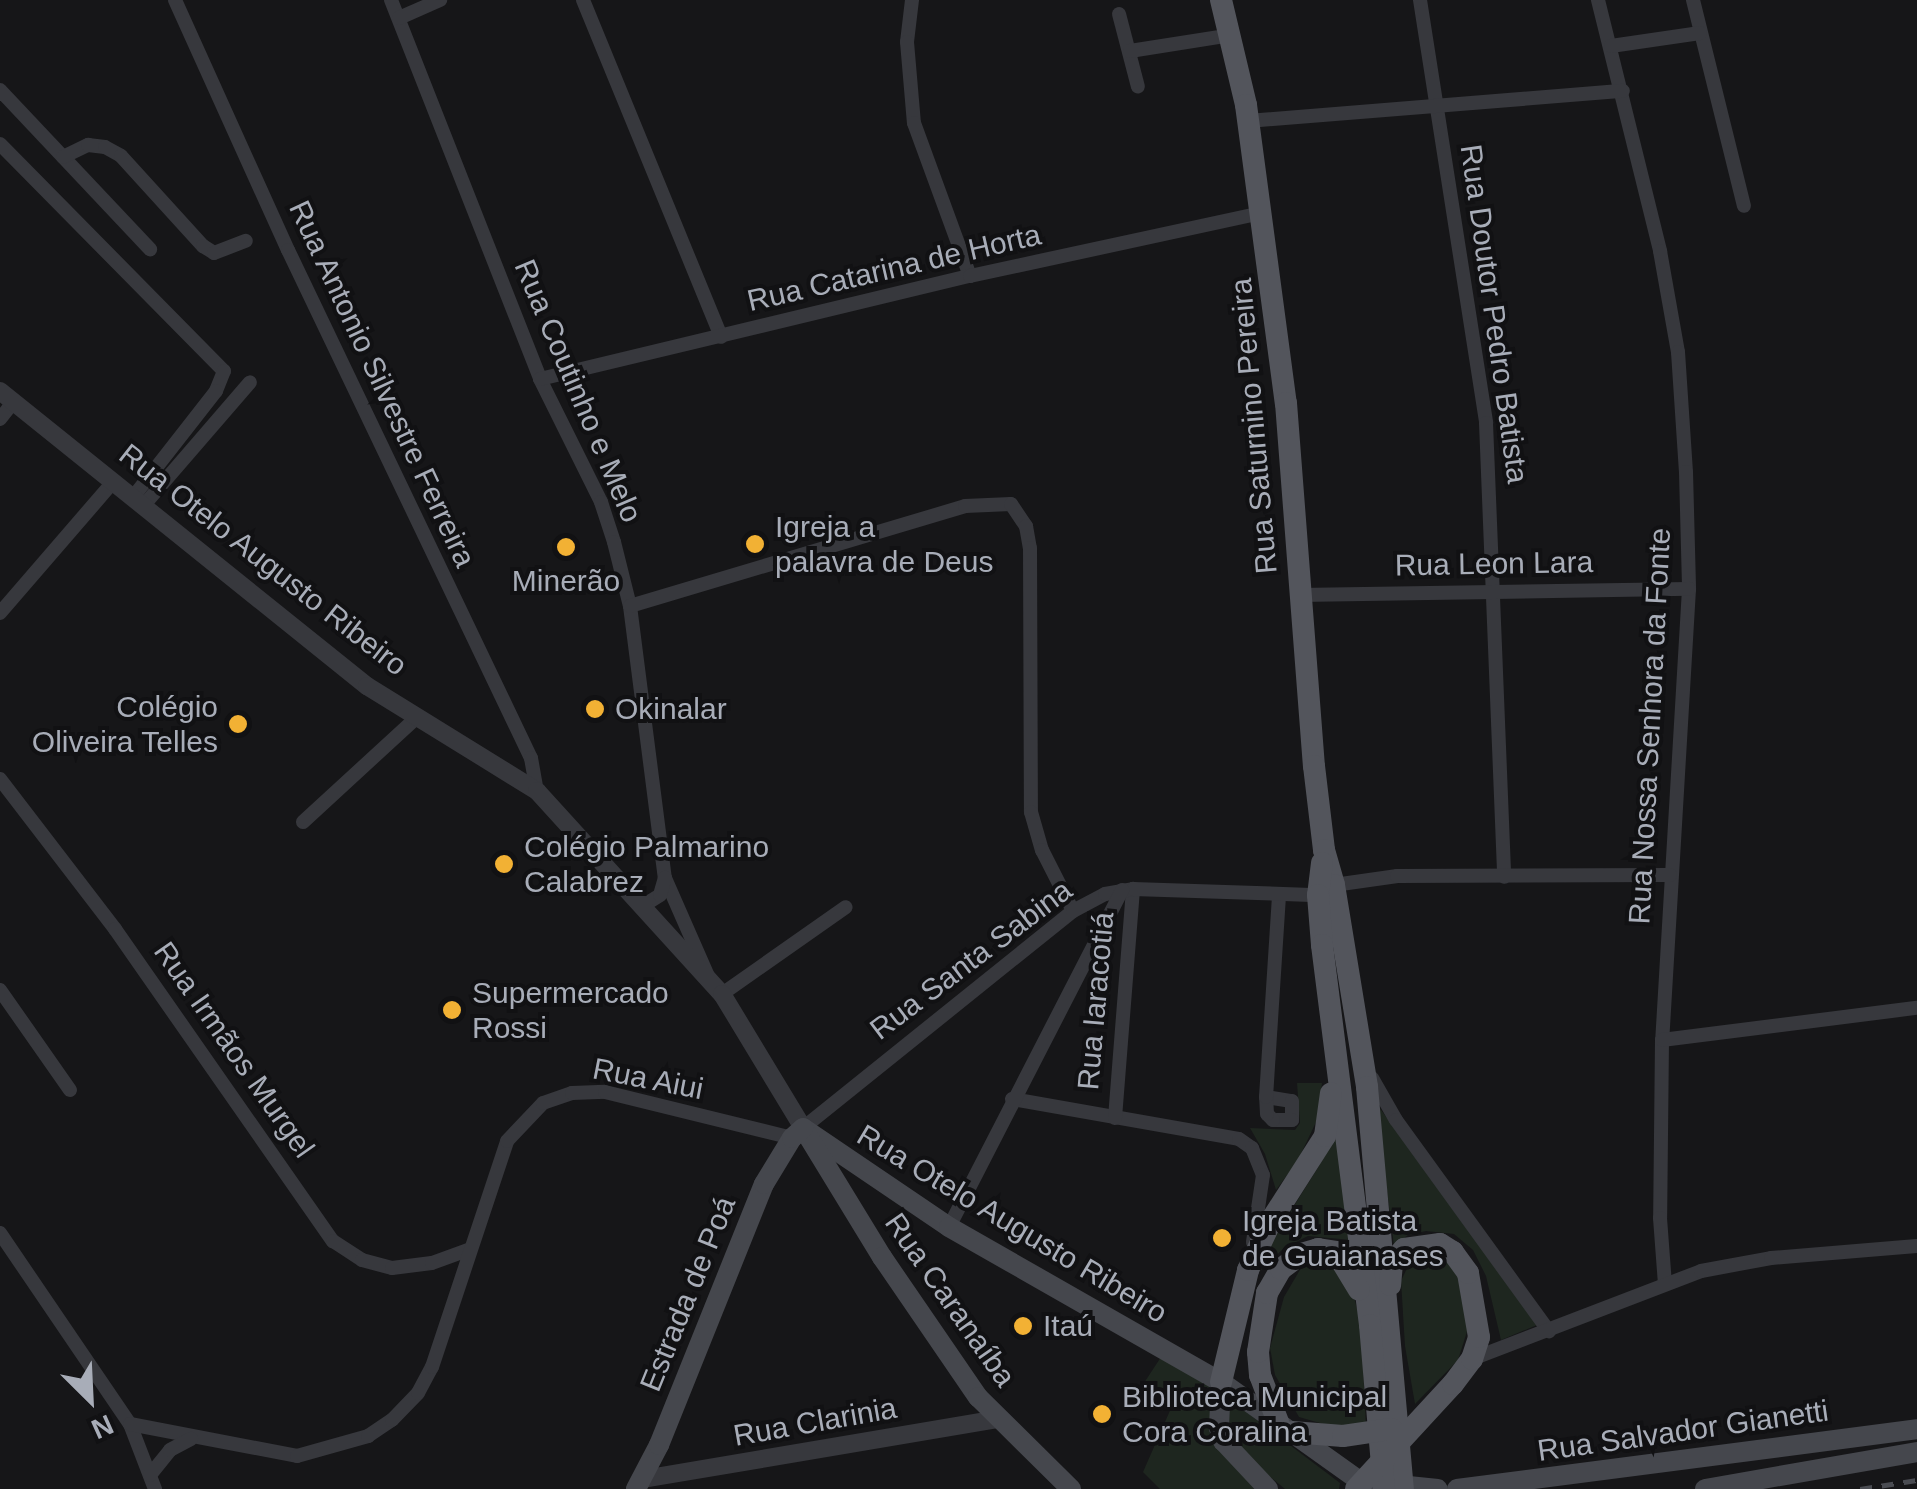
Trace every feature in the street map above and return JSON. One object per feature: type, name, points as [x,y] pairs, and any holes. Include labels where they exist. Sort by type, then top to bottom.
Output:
[{"type":"main road","name":"Rua Saturnino Pereira","points":[[1221,0],[1248,122],[1286,403],[1324,850],[1335,1064],[1378,1320]]},
{"type":"main road","name":"Rua Saturnino Pereira","points":[[1326,890],[1364,1061],[1378,1320]]},
{"type":"main road","points":[[1268,1489],[1223,1441],[1219,1428],[1221,1382],[1248,1270],[1272,1219],[1325,1136],[1335,1064]]},
{"type":"main road","name":"Rua Otelo Augusto Ribeiro","points":[[797,1133],[949,1227],[1221,1382],[1358,1485]]},
{"type":"main road","name":"Rua Caranaíba","points":[[797,1133],[997,1419],[1071,1489]]},
{"type":"main road","name":"Estrada de Poá","points":[[639,1484],[764,1184],[797,1133]]},
{"type":"main road","points":[[1358,1485],[1418,1420],[1472,1360],[1478,1337],[1472,1282],[1453,1252],[1440,1244],[1415,1244],[1396,1256],[1378,1320],[1384,1489]]},
{"type":"main road","points":[[1403,1489],[1378,1320],[1349,1266],[1336,1252],[1318,1249],[1301,1254],[1281,1269],[1268,1293],[1258,1352],[1260,1374],[1285,1427],[1371,1434],[1418,1420]]},
{"type":"main road","name":"Rua Salvador Gianetti","points":[[1457,1489],[1917,1429]]},
{"type":"main road","name":"Rua Salvador Gianetti","points":[[1705,1489],[1917,1452]]},
{"type":"main road","points":[[1358,1485],[1438,1489]]},
{"type":"street","name":"Rua Antonio Silvestre Ferreira","points":[[174,0],[288,250],[531,758],[537,791]]},
{"type":"street","name":"Rua Coutinho e Melo","points":[[391,0],[540,379],[600,502],[630,606],[665,878],[708,977]]},
{"type":"street","points":[[398,18],[440,0]]},
{"type":"street","points":[[583,0],[720,338]]},
{"type":"street","points":[[912,0],[907,42],[914,122],[970,276]]},
{"type":"street","name":"Rua Doutor Pedro Batista","points":[[1420,0],[1486,423],[1504,877]]},
{"type":"street","name":"Rua Nossa Senhora da Fonte","points":[[1598,0],[1623,91],[1678,352],[1689,589],[1662,1040],[1660,1218],[1664,1284]]},
{"type":"street","points":[[1693,0],[1744,206]]},
{"type":"street","points":[[1119,14],[1138,87]]},
{"type":"street","points":[[1611,46],[1700,34]]},
{"type":"street","points":[[1130,51],[1231,35]]},
{"type":"street","points":[[0,90],[150,249]]},
{"type":"street","points":[[1248,122],[1623,91]]},
{"type":"street","points":[[0,144],[224,371],[223,380],[139,500]]},
{"type":"street","points":[[63,157],[88,144],[105,147],[121,156],[203,246],[214,253],[246,241]]},
{"type":"street","name":"Rua Catarina de Horta","points":[[540,379],[970,276],[1261,214]]},
{"type":"street","points":[[139,500],[250,382]]},
{"type":"street","name":"Rua Otelo Augusto Ribeiro","points":[[7,396],[329,658],[537,791],[722,994],[797,1133]]},
{"type":"street","points":[[0,418],[7,396]]},
{"type":"street","points":[[0,613],[114,481]]},
{"type":"street","points":[[630,606],[965,506],[1011,504],[1026,526],[1030,548],[1031,812],[1042,850],[1074,911]]},
{"type":"street","name":"Rua Leon Lara","points":[[1300,595],[1689,589]]},
{"type":"street","points":[[303,822],[417,717]]},
{"type":"street","name":"Rua Irmãos Murgel","points":[[0,779],[115,929],[333,1240],[362,1260],[392,1268],[432,1263],[468,1250]]},
{"type":"street","name":"Rua Santa Sabina","points":[[797,1133],[1074,911],[1128,890],[1279,896],[1397,876],[1670,874]]},
{"type":"street","points":[[641,906],[660,895],[665,878]]},
{"type":"street","points":[[949,1227],[1012,1099],[1128,890]]},
{"type":"street","name":"Rua Iaracotiá","points":[[1114,1118],[1128,890]]},
{"type":"street","points":[[1266,1097],[1279,896]]},
{"type":"street","points":[[722,994],[846,907]]},
{"type":"street","points":[[0,990],[70,1090]]},
{"type":"street","points":[[1662,1040],[1917,1008]]},
{"type":"street","name":"Rua Saturnino Pereira","points":[[1364,1061],[1396,1120],[1549,1331]]},
{"type":"street","name":"Rua Aiui","points":[[130,1424],[297,1456],[354,1441],[380,1428],[418,1394],[432,1368],[507,1141],[543,1104],[572,1092],[605,1092],[797,1133]]},
{"type":"street","points":[[1012,1099],[1238,1139],[1252,1148],[1263,1175],[1248,1270]]},
{"type":"street","points":[[0,1233],[130,1424],[153,1482]]},
{"type":"street","points":[[1472,1360],[1702,1271],[1771,1258],[1917,1246]]},
{"type":"street","name":"Rua Clarinia","points":[[639,1484],[997,1419]]},
{"type":"street","points":[[153,1482],[170,1450],[192,1438]]},
{"type":"shaded area","points":[[1297,1083],[1322,1083],[1318,1118],[1297,1162],[1276,1190],[1265,1154],[1250,1128],[1295,1130],[1300,1123]]},
{"type":"shaded area","points":[[1376,1103],[1537,1325],[1501,1340],[1486,1276],[1473,1250],[1454,1234],[1426,1231],[1408,1235],[1394,1246]]},
{"type":"shaded area","points":[[1335,1122],[1351,1240],[1308,1236],[1284,1248],[1260,1271],[1272,1241],[1319,1166]]},
{"type":"shaded area","points":[[1426,1255],[1442,1256],[1455,1266],[1470,1322],[1458,1360],[1415,1404],[1405,1346],[1401,1281],[1409,1264]]},
{"type":"shaded area","points":[[1325,1263],[1342,1269],[1361,1325],[1366,1427],[1337,1428],[1299,1417],[1275,1375],[1270,1348],[1284,1297],[1301,1268]]},
{"type":"shaded area","points":[[1161,1357],[1209,1381],[1215,1441],[1256,1489],[1160,1489],[1143,1472],[1172,1406],[1142,1386]]},
{"type":"shaded area","points":[[1228,1398],[1340,1483],[1339,1489],[1285,1489],[1246,1457],[1229,1429]]},
{"type":"railway","points":[[1860,1489],[1917,1480]]},
{"type":"place","name":"Igreja a palavra de Deus","points":[[755,544]]},
{"type":"place","name":"Minerão","points":[[566,547]]},
{"type":"place","name":"Okinalar","points":[[595,709]]},
{"type":"place","name":"Colégio Oliveira Telles","points":[[238,724]]},
{"type":"place","name":"Colégio Palmarino Calabrez","points":[[504,864]]},
{"type":"place","name":"Supermercado Rossi","points":[[452,1010]]},
{"type":"place","name":"Igreja Batista de Guaianases","points":[[1222,1238]]},
{"type":"place","name":"Itaú","points":[[1023,1326]]},
{"type":"place","name":"Biblioteca Municipal Cora Coralina","points":[[1102,1414]]}]
